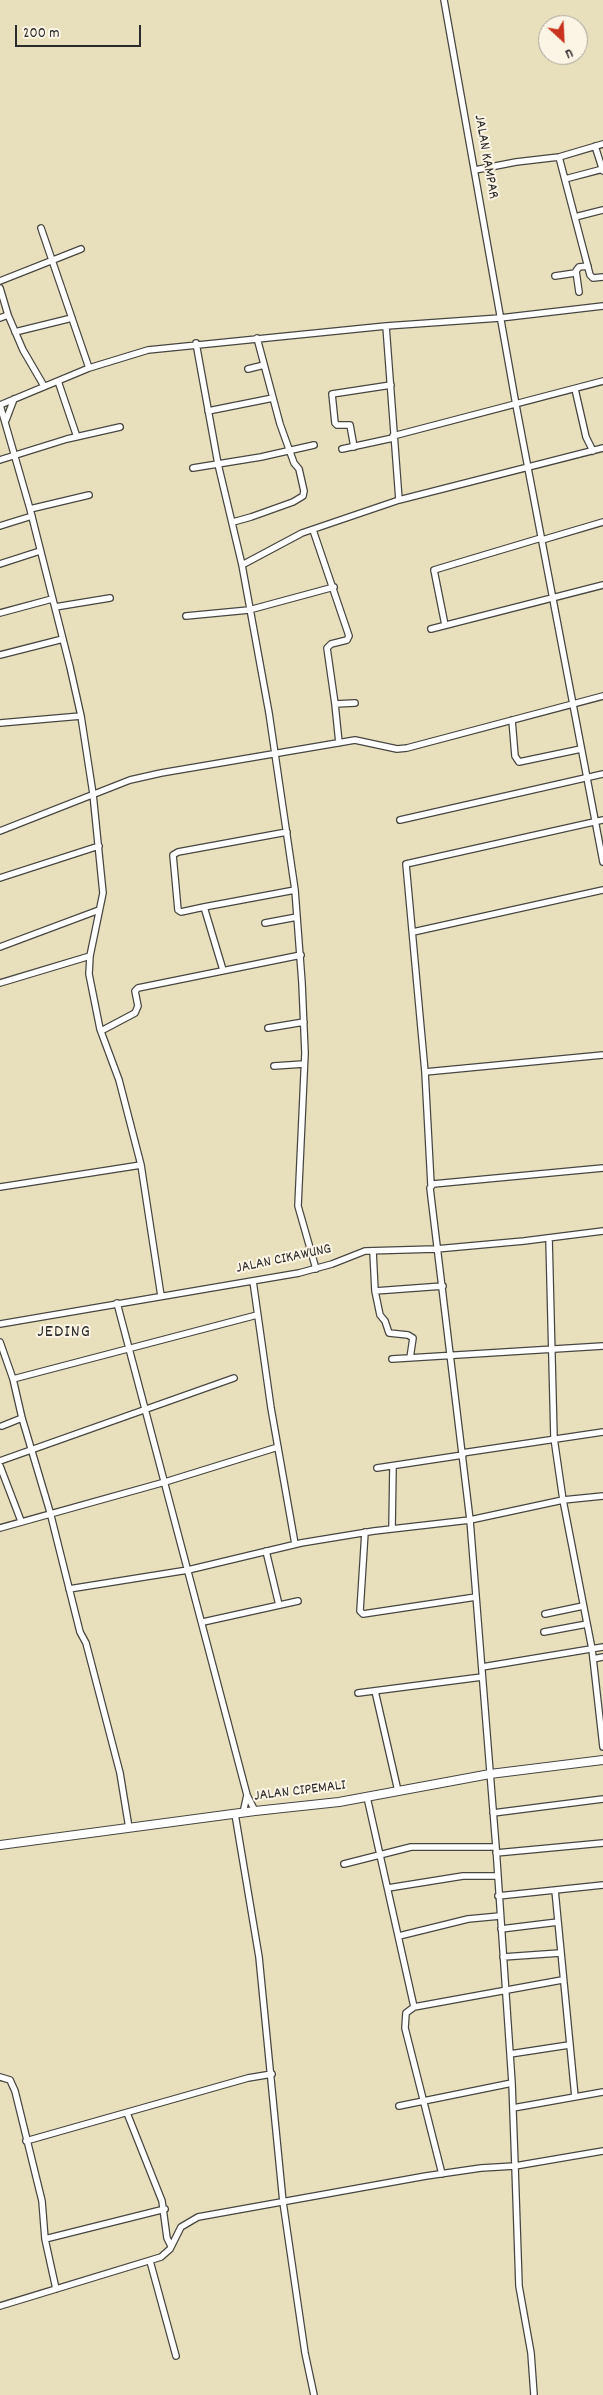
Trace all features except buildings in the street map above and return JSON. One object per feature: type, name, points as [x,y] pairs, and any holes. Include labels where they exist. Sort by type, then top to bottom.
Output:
[{"type":"main road","name":"JALAN CIPEMALI","points":[[0,1846],[255,1811],[339,1802],[490,1774],[603,1760]]},
{"type":"street","name":"JALAN KAMPAR","points":[[444,0],[527,467],[554,598],[603,862]]},
{"type":"street","points":[[475,170],[516,162],[559,157],[603,144]]},
{"type":"street","points":[[565,179],[603,170],[595,146]]},
{"type":"street","points":[[559,157],[591,278],[603,276]]},
{"type":"street","points":[[575,217],[603,210]]},
{"type":"street","points":[[40,228],[89,368]]},
{"type":"street","points":[[0,281],[81,249]]},
{"type":"street","points":[[555,276],[575,274],[580,267],[588,266]]},
{"type":"street","points":[[575,274],[580,292]]},
{"type":"street","points":[[0,288],[14,332],[44,386]]},
{"type":"street","points":[[161,1296],[140,1165],[119,1080],[101,1032],[89,974],[90,956],[104,893],[93,794],[80,716],[63,639],[31,513],[16,455],[0,405],[89,368],[132,353],[196,343],[500,318],[603,306]]},
{"type":"street","points":[[0,318],[8,314]]},
{"type":"street","points":[[14,332],[72,318]]},
{"type":"street","points":[[386,326],[398,500]]},
{"type":"street","points":[[233,522],[252,518],[303,496],[304,485],[299,469],[294,462],[273,398],[257,338]]},
{"type":"street","points":[[196,343],[218,464],[242,565],[288,832],[301,955],[304,1022],[298,1206],[316,1268]]},
{"type":"street","points":[[248,369],[264,365]]},
{"type":"street","points":[[58,381],[77,437]]},
{"type":"street","points":[[342,450],[603,381]]},
{"type":"street","points":[[354,447],[350,425],[336,425],[335,423],[332,394],[391,385]]},
{"type":"street","points":[[576,389],[586,437],[594,451]]},
{"type":"street","points":[[208,412],[273,398]]},
{"type":"street","points":[[5,420],[14,399]]},
{"type":"street","points":[[0,460],[120,426]]},
{"type":"street","points":[[193,468],[314,445]]},
{"type":"street","points":[[242,565],[278,545],[313,530],[398,500],[603,448]]},
{"type":"street","points":[[0,526],[31,513],[89,495]]},
{"type":"street","points":[[446,625],[434,570],[603,522]]},
{"type":"street","points":[[313,530],[350,638],[331,644],[327,648],[339,743]]},
{"type":"street","points":[[0,564],[40,551]]},
{"type":"street","points":[[431,629],[603,585]]},
{"type":"street","points":[[186,616],[250,610],[334,587]]},
{"type":"street","points":[[55,607],[110,598]]},
{"type":"street","points":[[0,613],[52,600]]},
{"type":"street","points":[[0,655],[63,639]]},
{"type":"street","points":[[0,831],[130,780],[161,773],[360,740],[397,749],[407,748],[603,696]]},
{"type":"street","points":[[335,704],[355,703]]},
{"type":"street","points":[[0,723],[80,716]]},
{"type":"street","points":[[512,720],[515,756],[519,762],[581,749]]},
{"type":"street","points":[[400,820],[603,774]]},
{"type":"street","points":[[534,2395],[528,2336],[520,2286],[512,2083],[470,1520],[436,1248],[425,1072],[414,932],[406,864],[603,820]]},
{"type":"street","points":[[288,832],[178,852],[173,855],[178,910],[181,912],[295,890]]},
{"type":"street","points":[[0,878],[99,846]]},
{"type":"street","points":[[414,932],[603,890]]},
{"type":"street","points":[[204,907],[223,970]]},
{"type":"street","points":[[0,947],[100,910]]},
{"type":"street","points":[[266,923],[297,917]]},
{"type":"street","points":[[101,1032],[135,1013],[138,1006],[135,991],[138,988],[301,955]]},
{"type":"street","points":[[0,983],[90,956]]},
{"type":"street","points":[[268,1028],[304,1022]]},
{"type":"street","points":[[425,1072],[603,1055]]},
{"type":"street","points":[[274,1066],[304,1064]]},
{"type":"street","points":[[0,1187],[140,1165]]},
{"type":"street","points":[[431,1185],[603,1168]]},
{"type":"street","name":"JALAN CIKAWUNG","points":[[0,1324],[252,1281],[336,1263],[359,1253],[549,1238],[603,1231]]},
{"type":"street","points":[[549,1238],[554,1438],[563,1500],[592,1649],[603,1747]]},
{"type":"street","points":[[373,1251],[375,1291],[380,1315],[385,1321],[387,1331],[408,1335],[413,1338],[410,1358]]},
{"type":"street","points":[[252,1281],[295,1544]]},
{"type":"street","points":[[375,1291],[442,1286]]},
{"type":"street","points":[[118,1303],[247,1795],[255,1811]]},
{"type":"street","points":[[13,1379],[257,1315]]},
{"type":"street","points":[[0,1342],[13,1379],[22,1418],[50,1512],[120,1773],[129,1828]]},
{"type":"street","points":[[392,1359],[603,1346]]},
{"type":"street","points":[[0,1461],[32,1448],[234,1378]]},
{"type":"street","points":[[2,1426],[22,1418]]},
{"type":"street","points":[[377,1468],[554,1438],[603,1432]]},
{"type":"street","points":[[0,1528],[50,1512],[165,1482],[278,1447]]},
{"type":"street","points":[[0,1466],[21,1521]]},
{"type":"street","points":[[392,1529],[393,1466]]},
{"type":"street","points":[[70,1589],[188,1570],[295,1544],[365,1532],[470,1520],[563,1500],[603,1496]]},
{"type":"street","points":[[365,1532],[360,1611],[363,1614],[476,1597]]},
{"type":"street","points":[[266,1551],[279,1605]]},
{"type":"street","points":[[203,1622],[298,1601]]},
{"type":"street","points":[[545,1614],[583,1606]]},
{"type":"street","points":[[544,1632],[587,1624]]},
{"type":"street","points":[[482,1667],[603,1647]]},
{"type":"street","points":[[593,1659],[603,1657]]},
{"type":"street","points":[[358,1693],[482,1677]]},
{"type":"street","points":[[375,1691],[398,1791]]},
{"type":"street","points":[[243,1813],[247,1795]]},
{"type":"street","points":[[368,1797],[414,2007]]},
{"type":"street","points":[[493,1813],[603,1799]]},
{"type":"street","points":[[235,1814],[259,1957],[272,2074],[283,2202],[305,2353],[314,2395]]},
{"type":"street","points":[[344,1864],[411,1847],[496,1850],[603,1842]]},
{"type":"street","points":[[388,1888],[463,1876],[497,1876]]},
{"type":"street","points":[[498,1896],[603,1885]]},
{"type":"street","points":[[555,1890],[574,2098]]},
{"type":"street","points":[[399,1936],[468,1919],[500,1916]]},
{"type":"street","points":[[501,1929],[558,1922]]},
{"type":"street","points":[[503,1957],[560,1953]]},
{"type":"street","points":[[442,2174],[405,2028],[406,2013],[414,2007],[562,1980]]},
{"type":"street","points":[[510,2054],[569,2045]]},
{"type":"street","points":[[26,2141],[248,2078],[272,2074]]},
{"type":"street","points":[[0,2077],[10,2080],[13,2084],[42,2201],[45,2239],[56,2289]]},
{"type":"street","points":[[399,2106],[512,2083]]},
{"type":"street","points":[[513,2108],[603,2092]]},
{"type":"street","points":[[126,2113],[165,2209],[167,2238],[171,2246]]},
{"type":"street","points":[[0,2306],[164,2255],[181,2227],[198,2218],[442,2174],[481,2168],[515,2166],[603,2151]]},
{"type":"street","points":[[45,2239],[165,2209]]},
{"type":"street","points":[[150,2260],[176,2356]]},
{"type":"district","name":"JEDING","points":[[64,1334]]}]
